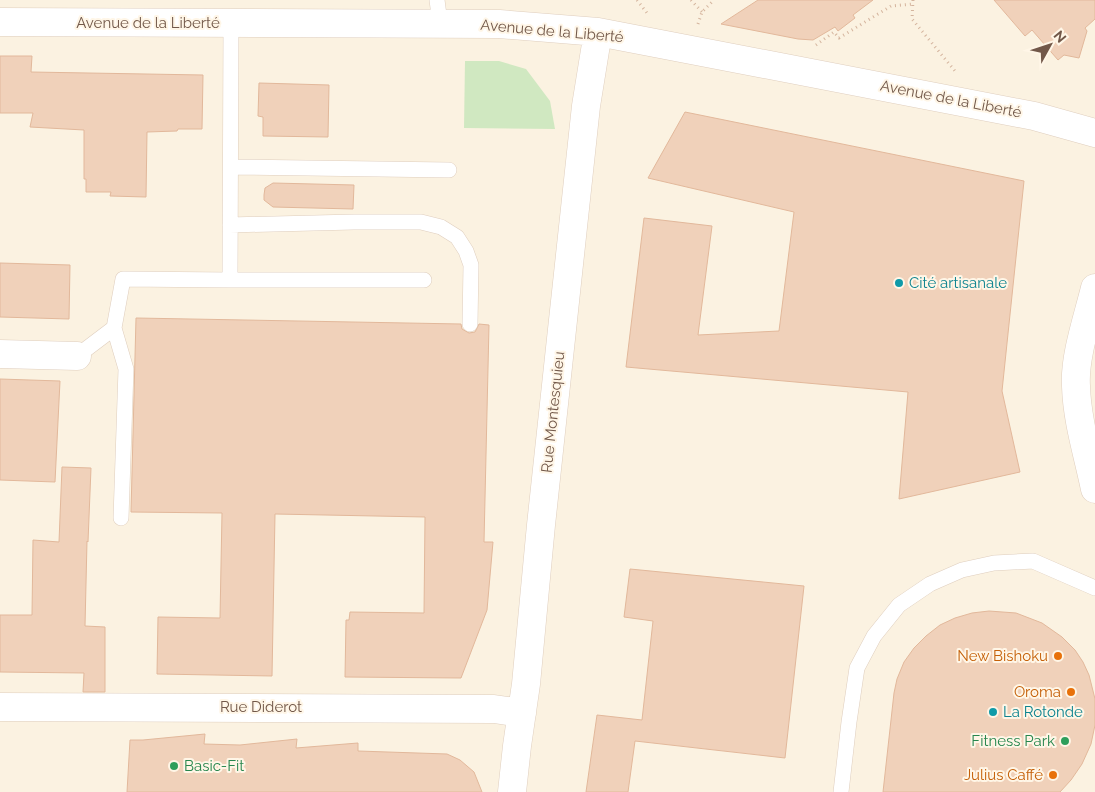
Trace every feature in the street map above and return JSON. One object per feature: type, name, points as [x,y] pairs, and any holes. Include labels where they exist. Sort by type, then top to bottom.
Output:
[{"type":"street","name":"Avenue de la Liberté","points":[[0,22],[231,23],[439,12],[499,24],[598,32],[1034,116],[1093,131]]},
{"type":"street","name":"Rue Montesquieu","points":[[512,792],[522,714],[586,106],[598,32]]},
{"type":"street","points":[[1095,288],[1080,351],[1076,384],[1078,414],[1095,488]]},
{"type":"street","points":[[0,354],[77,356]]},
{"type":"street","name":"Rue Diderot","points":[[0,707],[494,709],[522,714]]},
{"type":"lane","points":[[230,280],[231,23]]},
{"type":"lane","points":[[231,167],[449,170]]},
{"type":"lane","points":[[230,225],[420,222],[441,227],[457,237],[466,251],[471,265],[470,324]]},
{"type":"lane","points":[[121,518],[126,369],[114,328],[123,279],[424,280]]},
{"type":"lane","points":[[77,356],[114,328]]},
{"type":"lane","points":[[842,792],[857,668],[874,636],[898,605],[930,584],[962,570],[994,563],[1033,561],[1095,588]]},
{"type":"path","points":[[691,0],[702,12]]},
{"type":"path","points":[[807,71],[813,47],[834,32],[839,38],[891,6],[913,2],[912,19],[953,71],[962,73]]},
{"type":"green space","points":[[465,61],[499,61],[526,69],[550,101],[555,129],[464,128]]},
{"type":"building","points":[[758,0],[873,0],[853,15],[855,18],[838,31],[835,27],[813,40],[798,39],[721,24]]},
{"type":"building","points":[[994,0],[1095,0],[1095,19],[1085,28],[1087,31],[1079,58],[1064,55],[1058,60],[1032,30],[1025,36]]},
{"type":"building","points":[[0,56],[32,56],[31,72],[203,75],[202,129],[147,132],[146,197],[110,196],[111,192],[86,192],[86,179],[84,179],[84,130],[30,127],[33,113],[0,113]]},
{"type":"building","points":[[259,83],[329,85],[328,137],[263,136],[263,117],[258,116]]},
{"type":"building","name":"Cité artisanale","points":[[685,112],[1024,181],[1002,391],[1020,472],[899,499],[908,392],[626,367],[644,218],[712,226],[698,335],[779,331],[794,212],[648,178]]},
{"type":"building","points":[[273,183],[354,185],[353,209],[273,207],[264,200],[264,195],[265,188]]},
{"type":"building","points":[[0,263],[70,265],[69,319],[0,317]]},
{"type":"building","points":[[136,318],[461,324],[462,329],[469,333],[475,332],[479,324],[489,325],[484,542],[493,542],[487,610],[461,678],[345,677],[346,620],[349,620],[350,612],[424,613],[425,517],[275,514],[272,676],[157,674],[158,617],[220,618],[222,513],[131,512]]},
{"type":"building","points":[[0,379],[60,381],[55,482],[0,480]]},
{"type":"building","points":[[62,467],[91,468],[85,626],[105,627],[105,692],[83,692],[84,673],[0,672],[0,615],[32,615],[33,540],[59,542]]},
{"type":"building","points":[[630,569],[804,586],[785,758],[635,741],[628,792],[586,792],[597,715],[642,720],[653,621],[624,617]]},
{"type":"building","name":"La Rotonde","points":[[989,611],[1016,613],[1042,623],[1062,637],[1075,650],[1083,662],[1089,675],[1095,699],[1095,725],[1091,744],[1082,764],[1060,792],[883,792],[894,693],[904,662],[914,648],[940,625],[972,613]]},
{"type":"building","points":[[205,734],[204,744],[240,745],[297,739],[296,748],[358,743],[358,751],[447,754],[460,760],[474,772],[482,792],[127,792],[130,740]]},
{"type":"place","name":"Cité artisanale","points":[[899,283]]},
{"type":"place","name":"New Bishoku","points":[[1058,656]]},
{"type":"place","name":"Oroma","points":[[1071,692]]},
{"type":"place","name":"La Rotonde","points":[[993,712]]},
{"type":"place","name":"Fitness Park","points":[[1065,741]]},
{"type":"place","name":"Basic-Fit","points":[[174,766]]},
{"type":"place","name":"Julius Caffé","points":[[1053,775]]}]
